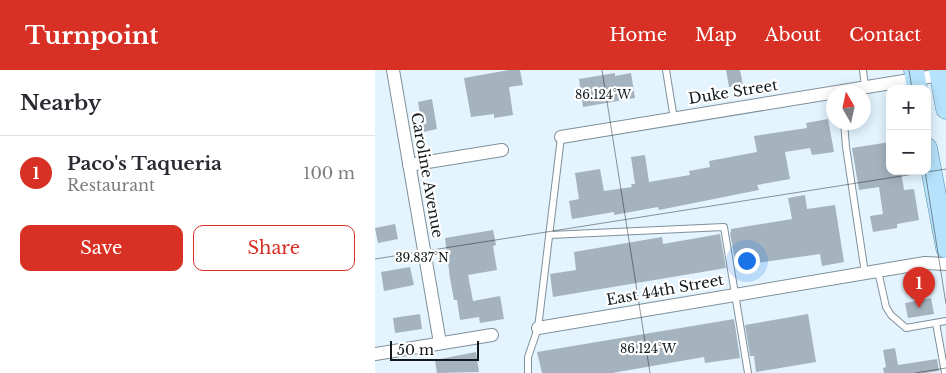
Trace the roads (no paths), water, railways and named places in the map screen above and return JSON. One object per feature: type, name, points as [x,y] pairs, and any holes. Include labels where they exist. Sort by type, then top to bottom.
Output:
[{"type":"main road","points":[[940,72],[946,109]]},
{"type":"main road","points":[[931,169],[946,248]]},
{"type":"street","name":"Caroline Avenue","points":[[393,70],[440,344]]},
{"type":"street","name":"Duke Street","points":[[871,86],[915,79],[940,72]]},
{"type":"street","name":"Duke Street","points":[[561,137],[826,94]]},
{"type":"street","points":[[409,165],[502,150]]},
{"type":"street","name":"East 44th Street","points":[[538,328],[925,262],[946,264]]},
{"type":"street","points":[[375,354],[492,335]]},
{"type":"lane","points":[[665,70],[674,118]]},
{"type":"lane","points":[[863,70],[865,85]]},
{"type":"lane","points":[[845,130],[846,147],[872,272],[886,307],[891,315],[906,328],[946,321]]},
{"type":"lane","points":[[528,373],[527,357],[538,328],[561,137]]},
{"type":"lane","points":[[550,235],[724,227],[748,373]]},
{"type":"lane","points":[[910,265],[914,295]]},
{"type":"lane","points":[[936,323],[945,373]]},
{"type":"place","name":"Paco's Taqueria","points":[[919,308]]}]
